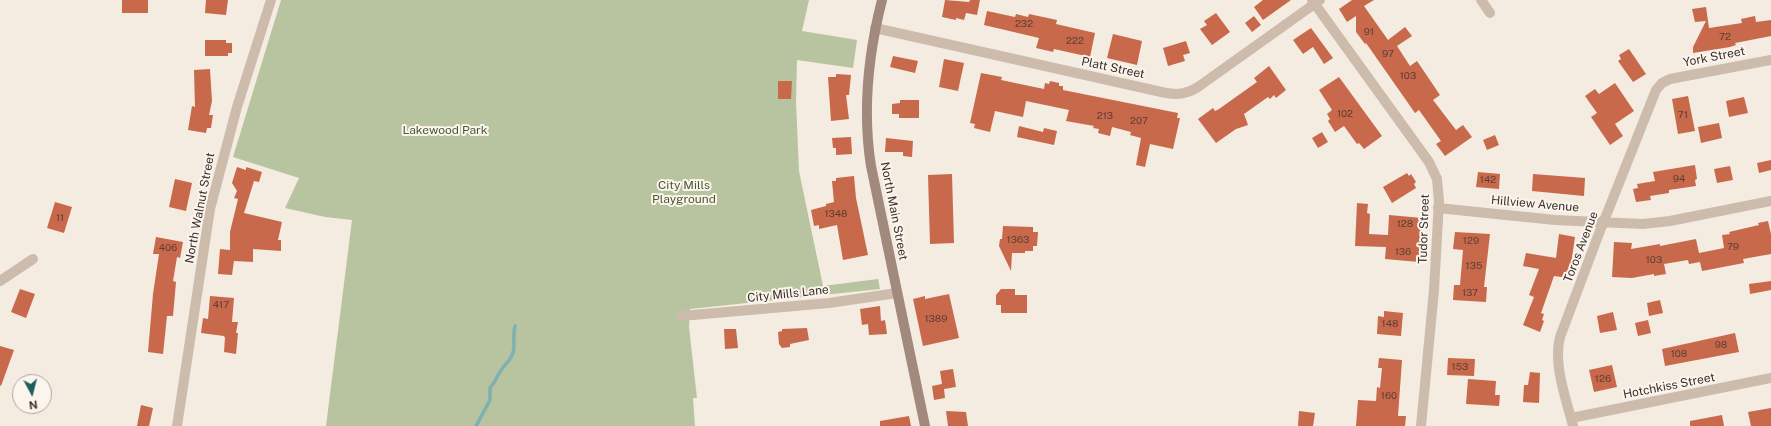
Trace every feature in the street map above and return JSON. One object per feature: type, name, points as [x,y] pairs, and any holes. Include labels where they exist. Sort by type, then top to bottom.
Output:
[{"type":"main road","name":"North Main Street","points":[[882,0],[875,28],[867,78],[867,136],[871,166],[925,426]]},
{"type":"street","name":"North Walnut Street","points":[[177,426],[212,202],[235,113],[271,0]]},
{"type":"street","points":[[1481,0],[1490,13]]},
{"type":"street","name":"Platt Street","points":[[875,28],[1166,93],[1179,94],[1190,92],[1198,87],[1316,1]]},
{"type":"street","name":"Tudor Street","points":[[1316,1],[1432,167],[1438,186],[1434,290],[1421,426]]},
{"type":"street","name":"York Street","points":[[1662,83],[1670,79],[1771,60]]},
{"type":"street","name":"Toros Avenue","points":[[1572,422],[1559,362],[1558,343],[1653,95],[1662,83]]},
{"type":"street","name":"Hillview Avenue","points":[[1438,208],[1526,218],[1603,223],[1657,223],[1771,201]]},
{"type":"street","points":[[0,281],[33,259]]},
{"type":"street","name":"City Mills Lane","points":[[681,316],[829,303],[897,293]]},
{"type":"street","name":"Hotchkiss Street","points":[[1572,422],[1771,378]]},
{"type":"green space","name":"Lakewood Park","points":[[281,0],[809,0],[802,31],[857,40],[853,68],[797,60],[796,102],[799,171],[823,286],[878,279],[880,289],[690,309],[689,327],[697,398],[693,398],[695,426],[326,426],[352,220],[325,217],[285,208],[299,178],[233,157]]},
{"type":"building","points":[[122,0],[148,0],[148,13],[122,13]]},
{"type":"building","points":[[206,0],[228,0],[226,15],[205,13]]},
{"type":"building","points":[[945,0],[969,2],[970,0],[980,0],[977,15],[966,13],[964,20],[942,17]]},
{"type":"building","points":[[1263,0],[1291,0],[1263,20],[1254,7]]},
{"type":"building","points":[[1352,0],[1374,0],[1364,6],[1388,40],[1405,27],[1412,36],[1397,46],[1410,66],[1417,61],[1440,95],[1433,100],[1456,130],[1463,125],[1472,137],[1445,156],[1436,144],[1441,141],[1419,110],[1415,113],[1366,43],[1365,44],[1356,32],[1356,16],[1347,22],[1339,9]]},
{"type":"building","points":[[1706,7],[1709,28],[1742,23],[1741,19],[1755,16],[1756,22],[1771,20],[1771,36],[1735,43],[1736,45],[1730,47],[1693,53],[1693,47],[1706,21],[1695,22],[1692,9]]},
{"type":"building","points":[[987,11],[1015,17],[1016,14],[1028,17],[1029,14],[1057,20],[1056,24],[1095,33],[1090,57],[1054,49],[1053,52],[1036,48],[1039,38],[984,25]]},
{"type":"building","points":[[1216,13],[1230,32],[1212,45],[1200,29],[1207,25],[1204,21]]},
{"type":"building","points":[[1254,16],[1261,25],[1252,32],[1245,23]]},
{"type":"building","points":[[1311,28],[1333,58],[1324,64],[1313,47],[1303,54],[1293,40]]},
{"type":"building","points":[[1113,34],[1142,41],[1137,65],[1107,58]]},
{"type":"building","points":[[205,40],[226,40],[226,43],[232,43],[232,53],[228,53],[228,56],[205,56]]},
{"type":"building","points":[[1186,41],[1190,53],[1183,55],[1185,61],[1168,66],[1163,48]]},
{"type":"building","points":[[1629,49],[1646,74],[1633,82],[1618,61],[1621,59],[1619,55]]},
{"type":"building","points":[[893,56],[918,61],[915,73],[890,67]]},
{"type":"building","points":[[944,59],[964,63],[958,91],[939,87]]},
{"type":"building","points":[[1269,66],[1286,90],[1276,98],[1274,95],[1270,99],[1268,97],[1244,114],[1248,125],[1236,129],[1216,143],[1198,119],[1213,108],[1215,111],[1219,109],[1257,82],[1254,78]]},
{"type":"building","points":[[210,69],[212,101],[209,115],[213,115],[211,128],[207,128],[206,133],[188,130],[192,106],[195,107],[194,70]]},
{"type":"building","points":[[981,73],[1002,77],[1001,80],[1044,89],[1045,83],[1049,84],[1050,81],[1059,83],[1059,86],[1063,86],[1063,90],[1178,113],[1177,118],[1180,118],[1173,149],[1150,144],[1145,167],[1136,165],[1141,138],[1130,135],[1131,132],[1112,127],[1110,136],[1098,133],[1099,129],[1093,128],[1094,126],[1066,121],[1069,110],[1026,101],[1023,117],[995,111],[990,132],[974,128],[975,124],[970,123]]},
{"type":"building","points":[[836,74],[851,75],[849,95],[846,95],[849,119],[831,121],[828,77],[836,77]]},
{"type":"building","points":[[1339,77],[1382,136],[1364,149],[1359,143],[1357,144],[1344,126],[1335,132],[1328,121],[1330,119],[1327,114],[1332,110],[1319,90]]},
{"type":"building","points":[[778,81],[792,81],[791,99],[778,99]]},
{"type":"building","points":[[1615,83],[1634,111],[1615,124],[1623,136],[1610,145],[1591,117],[1597,113],[1585,96],[1595,89],[1599,94]]},
{"type":"building","points":[[1688,96],[1695,131],[1678,134],[1672,99]]},
{"type":"building","points":[[1744,97],[1748,113],[1729,117],[1726,101]]},
{"type":"building","points":[[900,100],[919,100],[919,118],[899,118],[899,114],[892,114],[892,104],[900,103]]},
{"type":"building","points":[[1719,123],[1722,138],[1701,143],[1698,127]]},
{"type":"building","points":[[1019,126],[1043,132],[1044,128],[1057,131],[1054,145],[1017,137]]},
{"type":"building","points":[[1322,132],[1328,142],[1318,148],[1312,138]]},
{"type":"building","points":[[1495,135],[1499,145],[1487,150],[1483,140]]},
{"type":"building","points":[[851,137],[852,154],[836,155],[836,148],[833,148],[832,138]]},
{"type":"building","points":[[886,138],[913,141],[912,157],[903,156],[903,152],[885,152]]},
{"type":"building","points":[[1771,160],[1771,170],[1759,173],[1757,163]]},
{"type":"building","points":[[1695,165],[1697,179],[1695,180],[1696,186],[1669,190],[1669,193],[1650,196],[1651,200],[1636,202],[1633,189],[1638,188],[1637,184],[1655,181],[1653,172]]},
{"type":"building","points":[[1730,166],[1733,180],[1717,183],[1714,169]]},
{"type":"building","points":[[237,167],[246,170],[246,167],[262,172],[259,182],[254,181],[244,213],[282,222],[278,240],[281,240],[281,251],[253,249],[253,262],[234,261],[232,275],[218,274],[220,249],[230,250],[230,232],[238,199],[234,198],[237,191],[232,183]]},
{"type":"building","points":[[1478,172],[1500,174],[1499,189],[1476,187]]},
{"type":"building","points":[[1407,173],[1409,176],[1411,174],[1416,182],[1414,184],[1416,188],[1392,203],[1383,187]]},
{"type":"building","points":[[952,174],[954,243],[930,244],[928,175]]},
{"type":"building","points":[[1533,174],[1585,178],[1584,196],[1532,191]]},
{"type":"building","points":[[854,176],[856,198],[868,255],[843,260],[837,225],[819,229],[819,225],[814,226],[811,210],[834,202],[832,181],[836,181],[836,178]]},
{"type":"building","points":[[175,179],[192,183],[186,211],[169,207]]},
{"type":"building","points":[[55,202],[72,207],[64,233],[47,228]]},
{"type":"building","points":[[1357,203],[1368,204],[1367,213],[1370,214],[1369,234],[1388,235],[1389,215],[1422,218],[1419,262],[1385,259],[1386,247],[1355,246]]},
{"type":"building","points":[[1768,221],[1771,234],[1771,254],[1743,259],[1744,263],[1702,271],[1700,262],[1689,264],[1688,260],[1664,264],[1666,274],[1654,276],[1654,274],[1632,278],[1612,277],[1614,242],[1632,243],[1631,249],[1660,244],[1660,246],[1696,239],[1699,253],[1724,248],[1722,235],[1730,234],[1729,232],[1759,225],[1758,223]]},
{"type":"building","points":[[1003,226],[1033,227],[1033,232],[1038,232],[1037,246],[1033,246],[1033,251],[1025,251],[1025,253],[1012,253],[1011,271],[999,246],[1000,239],[1002,239]]},
{"type":"building","points":[[1455,232],[1490,234],[1484,287],[1487,287],[1486,302],[1453,300],[1454,285],[1460,285],[1463,250],[1453,249]]},
{"type":"building","points":[[1559,234],[1575,237],[1569,278],[1554,276],[1541,313],[1544,314],[1542,320],[1544,321],[1540,332],[1523,325],[1534,297],[1529,295],[1539,269],[1523,266],[1526,253],[1556,258]]},
{"type":"building","points":[[156,237],[183,242],[180,258],[177,257],[173,281],[176,282],[173,316],[167,316],[163,354],[148,352],[153,294],[159,254],[153,254]]},
{"type":"building","points":[[1771,281],[1771,290],[1750,294],[1749,284]]},
{"type":"building","points":[[20,289],[35,294],[26,318],[11,312]]},
{"type":"building","points":[[1001,289],[1015,289],[1015,295],[1027,295],[1027,313],[1001,313],[1001,305],[996,305],[996,295]]},
{"type":"building","points":[[949,294],[959,338],[923,346],[913,299],[925,296],[925,299]]},
{"type":"building","points":[[210,296],[234,298],[232,322],[238,322],[236,333],[238,333],[236,354],[224,352],[224,336],[201,333],[203,318],[208,319]]},
{"type":"building","points":[[1660,300],[1663,313],[1649,316],[1647,303]]},
{"type":"building","points":[[880,306],[881,321],[885,320],[887,334],[869,335],[868,324],[862,325],[860,309]]},
{"type":"building","points":[[1384,311],[1403,313],[1401,336],[1377,334],[1378,316],[1384,317]]},
{"type":"building","points":[[1613,312],[1617,330],[1600,333],[1597,316]]},
{"type":"building","points":[[1648,320],[1651,333],[1638,336],[1635,323]]},
{"type":"building","points":[[807,328],[809,340],[790,344],[790,347],[782,348],[779,344],[778,332],[782,331],[782,329]]},
{"type":"building","points":[[724,329],[736,329],[738,348],[725,349]]},
{"type":"building","points":[[1735,333],[1739,352],[1665,366],[1662,349]]},
{"type":"building","points":[[0,346],[14,350],[1,386],[0,385]]},
{"type":"building","points":[[1379,358],[1402,360],[1398,416],[1406,416],[1405,426],[1356,426],[1358,400],[1376,401],[1377,387],[1380,388],[1382,368],[1378,368]]},
{"type":"building","points":[[1448,358],[1475,359],[1474,376],[1447,375]]},
{"type":"building","points":[[1612,365],[1617,387],[1594,392],[1589,370]]},
{"type":"building","points":[[953,369],[956,387],[944,389],[945,398],[934,400],[932,386],[942,384],[940,371]]},
{"type":"building","points":[[1530,372],[1540,373],[1539,403],[1523,402],[1524,385],[1528,385]]},
{"type":"building","points":[[1468,379],[1496,381],[1495,395],[1500,395],[1499,406],[1466,404]]},
{"type":"building","points":[[141,405],[153,408],[149,426],[137,426]]},
{"type":"building","points":[[1771,408],[1771,426],[1751,426],[1748,412]]},
{"type":"building","points":[[946,411],[966,412],[968,426],[948,426]]},
{"type":"building","points":[[1299,411],[1315,413],[1313,426],[1298,426]]},
{"type":"building","points":[[1722,415],[1724,426],[1690,426],[1690,421]]},
{"type":"building","points":[[909,416],[911,426],[880,426],[880,421]]},
{"type":"waterway","points":[[476,426],[490,400],[490,388],[512,355],[514,348],[515,326]]},
{"type":"park label","name":"City Mills Playground","points":[[684,192]]}]
